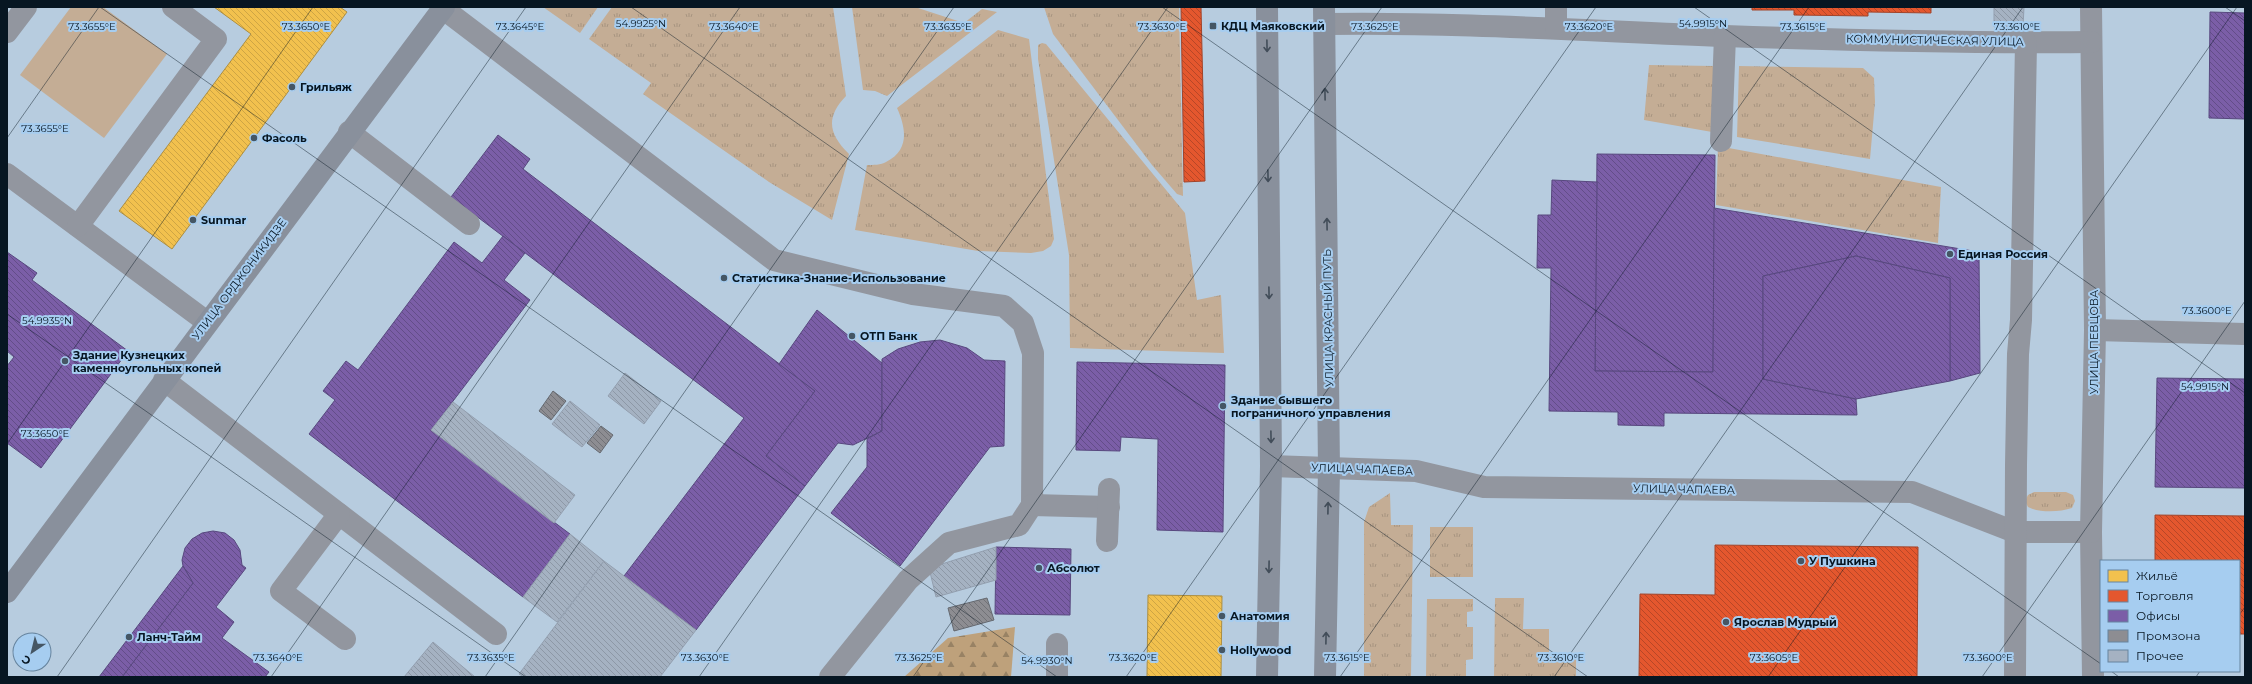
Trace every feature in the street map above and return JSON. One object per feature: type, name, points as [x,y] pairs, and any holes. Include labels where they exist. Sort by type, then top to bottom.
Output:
[{"type":"main road","name":"УЛИЦА ОРДЖОНИКИДЗЕ","points":[[7,592],[443,7]]},
{"type":"main road","points":[[1267,7],[1271,466],[1267,677]]},
{"type":"main road","name":"УЛИЦА КРАСНЫЙ ПУТЬ","points":[[1325,15],[1329,469],[1325,677]]},
{"type":"street","points":[[7,32],[26,7]]},
{"type":"street","points":[[78,226],[216,39],[173,7]]},
{"type":"street","points":[[443,7],[774,260],[913,294],[1004,306],[1023,323],[1033,353],[1032,505],[1019,525],[949,543],[908,580],[830,677]]},
{"type":"street","name":"УЛИЦА ПЕВЦОВА","points":[[2091,7],[2090,42],[2095,330],[2091,532],[2093,677]]},
{"type":"street","name":"КОММУНИСТИЧЕСКАЯ УЛИЦА","points":[[1325,15],[1408,23],[1556,18],[1725,36],[2090,42]]},
{"type":"street","points":[[1721,140],[1725,36]]},
{"type":"street","points":[[2015,677],[2015,532],[2018,354],[2022,320],[2026,42]]},
{"type":"street","points":[[349,132],[469,224]]},
{"type":"street","points":[[7,174],[207,322]]},
{"type":"street","points":[[2095,330],[2245,334]]},
{"type":"street","points":[[164,380],[496,634]]},
{"type":"street","name":"УЛИЦА ЧАПАЕВА","points":[[1271,466],[1329,469],[1416,470],[1484,487],[1912,492],[2015,532],[2091,532]]},
{"type":"street","points":[[1032,505],[1109,498],[1107,541]]},
{"type":"street","points":[[339,514],[281,590],[345,639]]},
{"type":"street","points":[[1057,644],[1057,677]]},
{"type":"green space","points":[[71,7],[103,7],[167,54],[104,138],[20,75]]},
{"type":"green space","points":[[543,7],[598,7],[580,33]]},
{"type":"green space","points":[[612,7],[833,7],[846,96],[839,104],[835,112],[832,119],[832,126],[837,140],[849,154],[832,220],[769,182],[643,94],[651,83],[589,39]]},
{"type":"green space","points":[[852,7],[915,7],[964,23],[982,9],[997,12],[887,96],[875,91],[863,90]]},
{"type":"green space","points":[[1044,7],[1179,7],[1183,196],[1177,194],[1152,165],[1053,34]]},
{"type":"green space","points":[[998,30],[1029,39],[1054,239],[1051,246],[1043,251],[1031,253],[978,251],[855,230],[867,165],[886,162],[894,157],[902,145],[904,131],[897,108]]},
{"type":"green space","points":[[1042,43],[1046,44],[1185,213],[1197,300],[1221,295],[1224,353],[1070,348],[1069,255],[1038,59],[1038,45]]},
{"type":"green space","points":[[1649,65],[1714,66],[1712,132],[1644,120]]},
{"type":"green space","points":[[1739,66],[1863,68],[1874,78],[1875,102],[1870,159],[1737,137]]},
{"type":"green space","points":[[1718,146],[1941,187],[1938,243],[1716,205]]},
{"type":"green space","points":[[2034,492],[2066,492],[2073,495],[2075,501],[2072,508],[2067,509],[2050,511],[2033,509],[2028,507],[2025,501],[2028,495]]},
{"type":"green space","points":[[1390,493],[1391,525],[1413,525],[1411,677],[1364,677],[1364,522],[1369,507]]},
{"type":"green space","points":[[1430,527],[1473,527],[1473,577],[1430,577]]},
{"type":"green space","points":[[1495,598],[1524,598],[1523,629],[1549,629],[1549,657],[1576,657],[1576,677],[1494,677]]},
{"type":"green space","points":[[1427,599],[1473,599],[1473,611],[1467,612],[1467,627],[1473,627],[1473,659],[1466,660],[1466,676],[1472,677],[1426,677]]},
{"type":"green space","points":[[1015,627],[1011,677],[904,677],[948,638]]},
{"type":"building: Жильё","points":[[214,7],[340,7],[347,12],[172,249],[119,211],[251,34]]},
{"type":"building: Жильё","points":[[1148,595],[1222,596],[1221,677],[1147,677]]},
{"type":"building: Торговля","points":[[1181,7],[1201,7],[1205,181],[1184,182]]},
{"type":"building: Торговля","points":[[1752,7],[1931,7],[1931,13],[1868,12],[1868,16],[1794,15],[1794,10],[1752,10]]},
{"type":"building: Торговля","points":[[2155,515],[2245,516],[2245,634],[2240,634],[2240,560],[2155,560]]},
{"type":"building: Торговля","points":[[1715,545],[1918,547],[1917,677],[1639,677],[1640,594],[1715,595]]},
{"type":"building: Офисы","points":[[2210,12],[2245,13],[2245,119],[2209,118]]},
{"type":"building: Офисы","points":[[498,135],[530,159],[523,169],[815,391],[766,456],[805,486],[696,630],[624,576],[744,418],[451,197]]},
{"type":"building: Офисы","points":[[1597,154],[1715,155],[1713,372],[1595,371]]},
{"type":"building: Офисы","points":[[1552,180],[1597,182],[1595,371],[1713,372],[1714,208],[1979,252],[1980,373],[1950,381],[1950,278],[1856,256],[1763,276],[1763,379],[1856,399],[1857,415],[1664,413],[1664,426],[1618,425],[1618,412],[1549,411],[1551,268],[1537,268],[1538,215],[1551,215]]},
{"type":"building: Офисы","points":[[503,236],[525,253],[504,280],[530,300],[431,430],[570,534],[523,597],[309,434],[335,400],[323,391],[346,361],[358,370],[454,242],[482,263]]},
{"type":"building: Офисы","name":"Здание Кузнецких каменноугольных копей","points":[[7,252],[37,273],[32,280],[128,351],[41,468],[7,443],[7,366],[14,357],[7,351]]},
{"type":"building: Офисы","points":[[1856,256],[1950,278],[1950,381],[1856,399],[1763,379],[1763,276]]},
{"type":"building: Офисы","points":[[817,310],[882,363],[882,431],[853,445],[838,443],[805,486],[766,456],[815,391],[779,364]]},
{"type":"building: Офисы","points":[[940,340],[967,348],[984,360],[1005,361],[1004,446],[990,447],[900,566],[831,513],[867,467],[867,439],[882,431],[882,359],[898,349],[920,342]]},
{"type":"building: Офисы","points":[[1077,362],[1225,365],[1223,532],[1157,530],[1158,439],[1121,437],[1120,451],[1076,450]]},
{"type":"building: Офисы","points":[[2157,378],[2245,379],[2245,488],[2155,487]]},
{"type":"building: Офисы","points":[[213,531],[225,533],[234,540],[240,550],[242,565],[246,568],[216,607],[234,622],[222,638],[269,672],[265,677],[122,677],[193,583],[183,566],[182,560],[185,548],[192,539],[202,533]]},
{"type":"building: Офисы","points":[[996,547],[1071,549],[1070,615],[995,614]]},
{"type":"building: Офисы","points":[[183,566],[193,583],[122,677],[99,677]]},
{"type":"building: Промзона","points":[[553,391],[566,401],[551,420],[539,411]]},
{"type":"building: Промзона","points":[[601,426],[613,435],[600,453],[587,443]]},
{"type":"building: Промзона","points":[[987,598],[994,620],[954,631],[948,608]]},
{"type":"building: Прочее","points":[[1994,7],[2024,7],[2023,27],[1994,27]]},
{"type":"building: Прочее","points":[[625,373],[661,401],[644,424],[608,396]]},
{"type":"building: Прочее","points":[[570,401],[600,425],[582,447],[552,424]]},
{"type":"building: Прочее","points":[[453,402],[575,495],[554,523],[431,430]]},
{"type":"building: Прочее","points":[[570,534],[604,561],[557,622],[523,597]]},
{"type":"building: Прочее","points":[[996,547],[996,580],[936,597],[929,568]]},
{"type":"building: Прочее","points":[[604,561],[696,630],[660,677],[524,677],[519,674]]},
{"type":"building: Прочее","points":[[433,642],[475,677],[404,677]]},
{"type":"place","name":"КДЦ Маяковский","points":[[1213,26]]},
{"type":"place","name":"Грильяж","points":[[292,87]]},
{"type":"place","name":"Фасоль","points":[[254,138]]},
{"type":"place","name":"Sunmar","points":[[193,220]]},
{"type":"place","name":"Единая Россия","points":[[1950,254]]},
{"type":"place","name":"Статистика-Знание-Использование","points":[[724,278]]},
{"type":"place","name":"ОТП Банк","points":[[852,336]]},
{"type":"place","name":"Здание Кузнецких каменноугольных копей","points":[[65,361]]},
{"type":"place","name":"Здание бывшего пограничного управления","points":[[1223,406]]},
{"type":"place","name":"У Пушкина","points":[[1801,561]]},
{"type":"place","name":"Абсолют","points":[[1039,568]]},
{"type":"place","name":"Анатомия","points":[[1222,616]]},
{"type":"place","name":"Ярослав Мудрый","points":[[1726,622]]},
{"type":"place","name":"Ланч-Тайм","points":[[129,637]]},
{"type":"place","name":"Hollywood","points":[[1222,650]]}]
